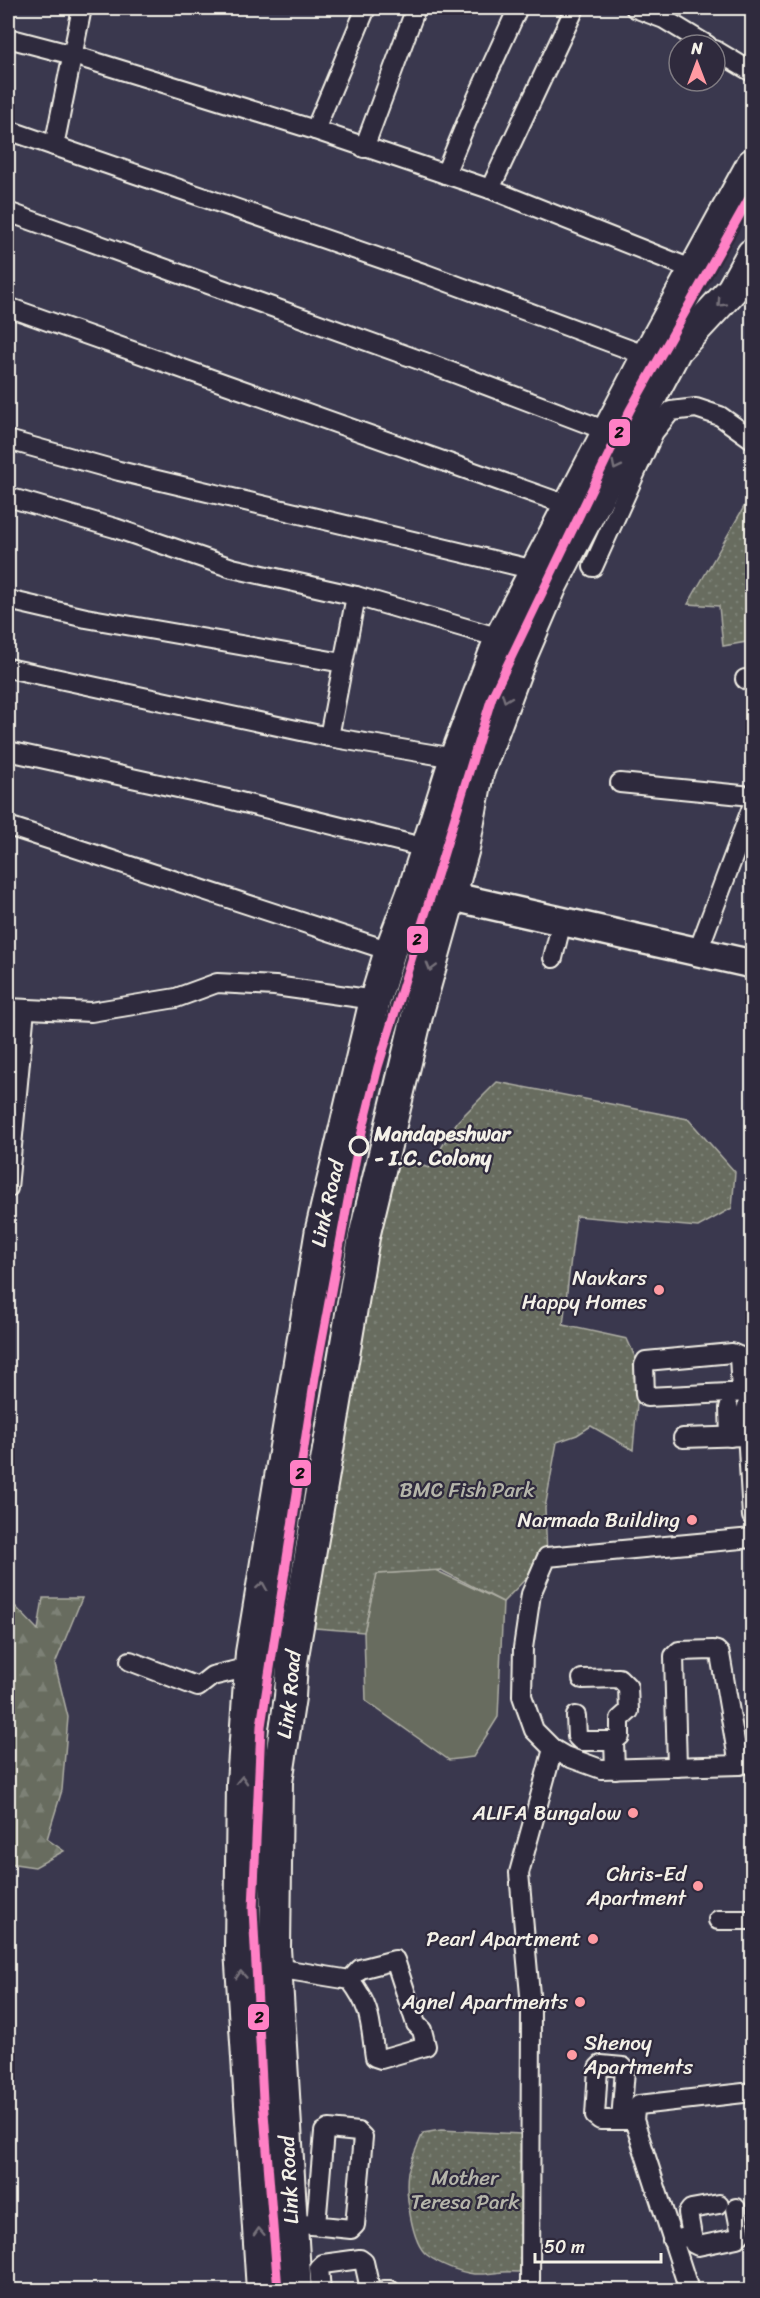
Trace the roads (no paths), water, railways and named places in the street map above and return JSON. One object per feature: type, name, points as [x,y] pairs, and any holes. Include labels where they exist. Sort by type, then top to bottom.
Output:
[{"type":"main road","name":"Link Road","points":[[262,2290],[240,1949],[242,1783],[254,1630],[321,1229],[375,1000],[390,951],[414,888],[455,758],[500,638],[647,356],[753,164]]},
{"type":"main road","name":"Link Road","points":[[296,2290],[304,2224],[276,1968],[277,1782],[290,1697],[292,1662],[364,1237],[418,1011],[464,848],[478,773],[522,655],[552,585],[676,350],[732,291],[753,254]]},
{"type":"street","points":[[54,146],[82,8]]},
{"type":"street","points":[[315,130],[366,8]]},
{"type":"street","points":[[364,148],[416,8]]},
{"type":"street","points":[[445,174],[518,8]]},
{"type":"street","points":[[490,189],[575,8]]},
{"type":"street","points":[[635,8],[664,20],[686,33]]},
{"type":"street","points":[[8,38],[73,55],[315,130],[490,189],[694,270]]},
{"type":"street","points":[[727,57],[753,72]]},
{"type":"street","points":[[8,130],[426,274],[647,356]]},
{"type":"street","points":[[8,212],[425,362],[608,431]]},
{"type":"street","points":[[8,307],[570,506]]},
{"type":"street","points":[[593,567],[654,432],[671,411],[696,408],[720,416],[753,439]]},
{"type":"street","points":[[8,440],[119,471],[535,570]]},
{"type":"street","points":[[8,497],[115,528],[232,568],[356,596],[500,638]]},
{"type":"street","points":[[329,737],[356,596]]},
{"type":"street","points":[[8,600],[86,618],[343,663]]},
{"type":"street","points":[[8,668],[329,737],[455,758]]},
{"type":"street","points":[[8,751],[228,799],[426,848]]},
{"type":"street","points":[[620,783],[753,796]]},
{"type":"street","points":[[698,951],[753,807]]},
{"type":"street","points":[[8,826],[390,951]]},
{"type":"street","points":[[414,888],[753,964]]},
{"type":"street","points":[[549,957],[558,921]]},
{"type":"street","points":[[8,1188],[16,1009],[91,1012],[176,998],[217,983],[275,986],[375,1000]]},
{"type":"street","points":[[739,1437],[746,1414],[748,1391],[739,1356],[732,1353],[646,1361],[644,1365],[645,1395],[647,1397],[748,1391]]},
{"type":"street","points":[[729,1408],[739,1437],[753,1516]]},
{"type":"street","points":[[683,1438],[739,1437]]},
{"type":"street","points":[[677,1767],[674,1656],[680,1651],[713,1650],[720,1654],[746,1764],[677,1767],[601,1769],[565,1756],[553,1749],[534,1730],[522,1696],[523,1648],[531,1594],[547,1557],[753,1538]]},
{"type":"street","points":[[130,1661],[198,1687],[212,1676],[250,1667]]},
{"type":"street","points":[[576,1716],[577,1737],[581,1741],[614,1741],[620,1736],[620,1719],[629,1711],[628,1687],[619,1678],[582,1679]]},
{"type":"street","points":[[614,1741],[615,1769]]},
{"type":"street","points":[[530,2290],[531,2006],[519,1873],[553,1749]]},
{"type":"street","points":[[718,1920],[753,1920]]},
{"type":"street","points":[[276,1968],[350,1980],[367,2008],[372,2023],[375,2057],[381,2059],[426,2046],[422,2030],[416,2024],[395,1960],[360,1969],[350,1980]]},
{"type":"street","points":[[689,2290],[628,2120],[639,2105],[753,2092]]},
{"type":"street","points":[[329,2129],[358,2132],[363,2137],[355,2225],[351,2229],[304,2224],[324,2132],[329,2129]]},
{"type":"street","points":[[728,2206],[741,2234],[738,2238],[698,2246],[694,2244],[692,2235],[688,2213],[691,2209],[728,2206]]},
{"type":"street","points":[[672,2240],[692,2235]]},
{"type":"street","points":[[321,2290],[319,2268],[323,2264],[360,2259],[364,2262],[370,2289],[373,2290]]},
{"type":"street","points":[[384,2290],[390,2290]]},
{"type":"place","name":"Mandapeshwar - I.C. Colony","points":[[359,1146]]},
{"type":"place","name":"Navkars Happy Homes","points":[[659,1290]]},
{"type":"place","name":"Narmada Building","points":[[692,1520]]},
{"type":"place","name":"ALIFA Bungalow","points":[[633,1813]]},
{"type":"place","name":"Chris-Ed Apartment","points":[[698,1886]]},
{"type":"place","name":"Pearl Apartment","points":[[593,1939]]},
{"type":"place","name":"Agnel Apartments","points":[[580,2002]]},
{"type":"place","name":"Shenoy Apartments","points":[[572,2055]]},
{"type":"park label","name":"BMC Fish Park","points":[[467,1490]]},
{"type":"park label","name":"Mother Teresa Park","points":[[465,2190]]}]
